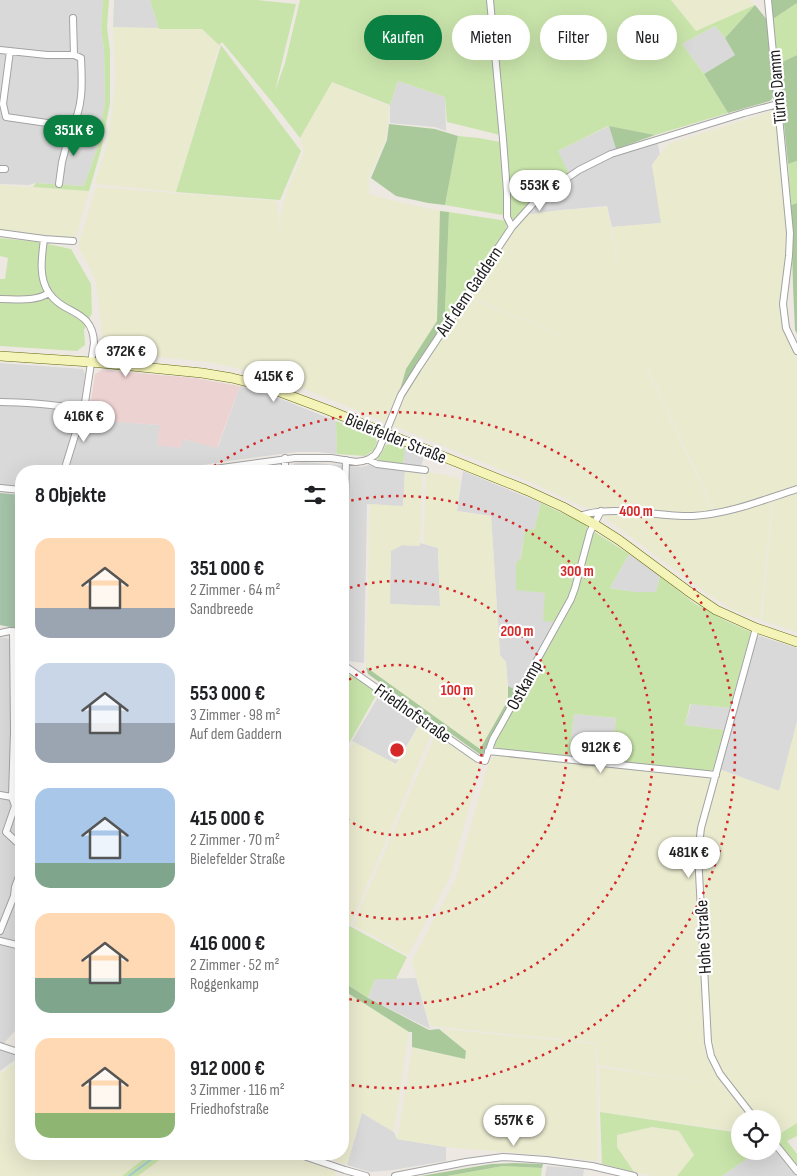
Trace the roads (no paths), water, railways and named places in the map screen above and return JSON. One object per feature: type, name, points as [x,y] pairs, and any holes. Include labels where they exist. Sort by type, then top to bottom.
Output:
[{"type":"main road","name":"Bielefelder Straße","points":[[0,356],[91,362],[202,373],[264,386],[526,490],[563,507],[619,540],[716,610],[756,628],[797,642]]},
{"type":"street","points":[[490,0],[503,139],[507,218],[512,227]]},
{"type":"street","name":"Türns Damm","points":[[768,0],[790,233],[783,304],[786,328],[797,351]]},
{"type":"street","points":[[73,18],[74,55]]},
{"type":"street","points":[[0,50],[74,55],[81,58],[80,102],[76,121],[71,128],[62,162],[60,184]]},
{"type":"street","points":[[10,51],[2,104],[6,117],[71,128]]},
{"type":"street","name":"Auf dem Gaddern","points":[[369,459],[379,449],[401,395],[512,227],[538,198],[579,170],[611,154],[778,104]]},
{"type":"street","points":[[0,233],[73,241]]},
{"type":"street","points":[[44,239],[41,264],[49,293],[87,321],[94,337],[84,410],[66,465]]},
{"type":"street","points":[[0,298],[32,300],[49,293]]},
{"type":"street","points":[[0,402],[44,403],[84,410]]},
{"type":"street","points":[[239,465],[285,458],[308,457],[356,462],[369,459],[378,464],[425,470]]},
{"type":"street","points":[[285,458],[285,465]]},
{"type":"street","points":[[346,460],[346,465]]},
{"type":"street","points":[[0,488],[15,489]]},
{"type":"street","points":[[579,516],[589,512],[621,510],[692,516],[710,514],[747,505],[797,489]]},
{"type":"street","name":"Ostkamp","points":[[485,761],[493,739],[571,599],[576,588],[590,532],[601,511]]},
{"type":"street","name":"Hohe Straße","points":[[749,1110],[720,1074],[711,1056],[708,1042],[698,854],[701,828],[756,628]]},
{"type":"street","points":[[0,633],[13,631],[14,732],[12,797],[15,806],[6,832],[15,840]]},
{"type":"street","name":"Friedhofstraße","points":[[349,669],[478,759],[485,761]]},
{"type":"street","points":[[488,751],[716,775]]},
{"type":"street","points":[[0,795],[12,797]]},
{"type":"street","points":[[0,931],[15,893]]},
{"type":"street","points":[[0,941],[15,945]]},
{"type":"street","points":[[0,1046],[15,1051]]},
{"type":"street","points":[[781,1151],[797,1171]]},
{"type":"street","points":[[395,1176],[503,1157],[592,1166],[634,1176]]},
{"type":"street","points":[[313,1160],[344,1173],[366,1176]]},
{"type":"waterway","points":[[129,1176],[150,1160]]}]
